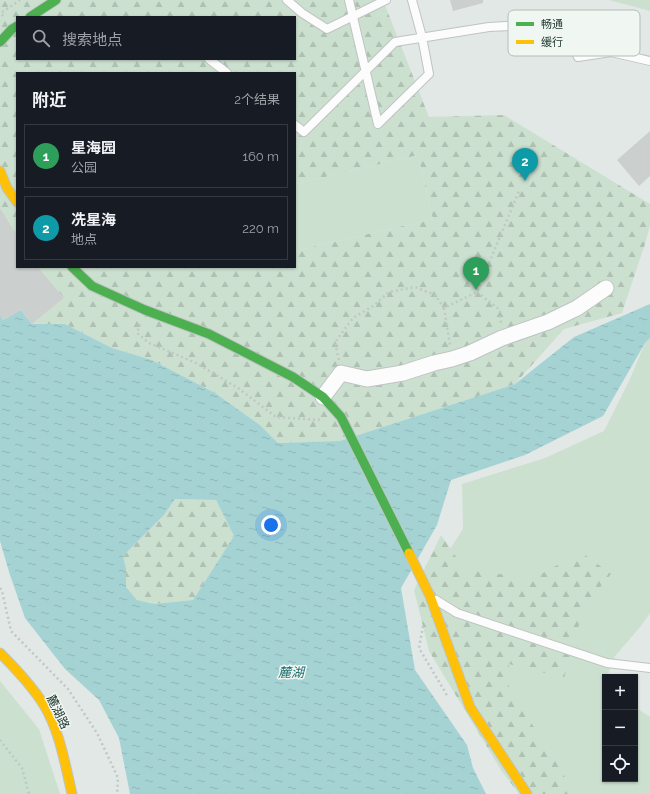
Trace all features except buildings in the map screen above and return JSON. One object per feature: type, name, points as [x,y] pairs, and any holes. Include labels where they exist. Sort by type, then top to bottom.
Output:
[{"type":"street","points":[[32,16],[56,0]]},
{"type":"street","points":[[0,42],[16,27]]},
{"type":"street","points":[[0,171],[7,188],[16,201]]},
{"type":"street","points":[[73,268],[92,286],[145,310],[209,334],[293,377],[324,397],[340,418],[430,596],[470,707],[527,794]]},
{"type":"street","points":[[324,397],[341,373],[367,378],[403,373],[452,359],[470,353],[502,338],[548,322],[577,308],[606,288]]},
{"type":"street","name":"麓湖路","points":[[0,653],[30,686],[44,706],[54,726],[72,794]]},
{"type":"lane","points":[[287,0],[302,13],[327,29],[386,0]]},
{"type":"lane","points":[[349,0],[378,124],[429,74],[422,37],[412,0]]},
{"type":"lane","points":[[296,126],[304,132],[395,42],[489,27],[508,26]]},
{"type":"lane","points":[[628,56],[650,61]]},
{"type":"lane","points":[[210,60],[227,72]]},
{"type":"lane","points":[[430,596],[457,613],[607,663],[650,668]]},
{"type":"path","points":[[444,308],[477,292],[519,191]]},
{"type":"path","points":[[341,373],[335,342],[353,318],[373,306],[389,292],[415,287],[434,295],[444,308],[452,359]]},
{"type":"path","points":[[477,292],[500,310],[502,338]]},
{"type":"path","points":[[145,310],[137,332],[149,343],[196,363],[238,388],[276,417],[317,420],[340,418]]},
{"type":"path","points":[[0,588],[11,631],[68,689],[97,733],[118,778],[117,794]]},
{"type":"path","points":[[0,740],[22,768],[30,794]]},
{"type":"green space","points":[[0,0],[383,0],[429,117],[504,115],[650,204],[650,225],[622,313],[564,329],[515,384],[340,441],[278,443],[260,425],[215,393],[152,360],[112,348],[65,324],[32,324],[64,298],[39,268],[296,268],[296,251],[433,219],[418,155],[296,184],[296,72],[16,72],[16,233],[0,208]]},
{"type":"green space","points":[[609,0],[650,0],[650,11]]},
{"type":"green space","points":[[418,155],[433,219],[296,251],[296,184]]},
{"type":"green space","points":[[650,338],[650,613],[641,626],[615,656],[608,674],[602,674],[602,782],[638,782],[638,709],[650,717],[650,794],[540,794],[437,569],[463,529],[462,484],[545,458],[604,431],[630,379],[645,343]]},
{"type":"green space","points":[[175,499],[216,500],[234,536],[193,600],[154,604],[137,600],[126,587],[126,568],[123,556],[164,515]]},
{"type":"green space","points":[[441,535],[463,567],[532,579],[581,552],[611,574],[584,607],[564,678],[509,664],[509,691],[550,750],[574,794],[519,794],[501,770],[429,651],[414,590]]},
{"type":"green space","points":[[0,681],[39,729],[60,794],[0,794]]},
{"type":"water","name":"麓湖","points":[[650,304],[650,338],[645,343],[603,416],[525,455],[451,480],[437,525],[401,588],[415,670],[467,745],[473,768],[486,794],[130,794],[119,738],[99,700],[65,669],[25,618],[0,541],[0,314],[3,320],[21,310],[32,324],[65,324],[112,348],[152,360],[215,393],[260,425],[278,443],[340,441],[515,384],[574,337]],"holes":[[[175,499],[216,500],[234,536],[193,600],[154,604],[137,600],[126,587],[126,568],[123,556],[164,515]]]},
{"type":"traffic: fast","points":[[32,16],[56,0]]},
{"type":"traffic: fast","points":[[0,42],[16,27]]},
{"type":"traffic: fast","points":[[73,268],[92,286],[145,310],[209,334],[293,377],[323,397],[341,417],[409,553]]},
{"type":"traffic: slow","points":[[0,171],[7,188],[16,201]]},
{"type":"traffic: slow","points":[[409,553],[430,596],[470,707],[527,794]]},
{"type":"traffic: slow","points":[[0,653],[29,684],[50,715],[58,737],[72,794]]},
{"type":"place","name":"冼星海","points":[[525,181]]},
{"type":"place","name":"星海园","points":[[476,290]]}]
